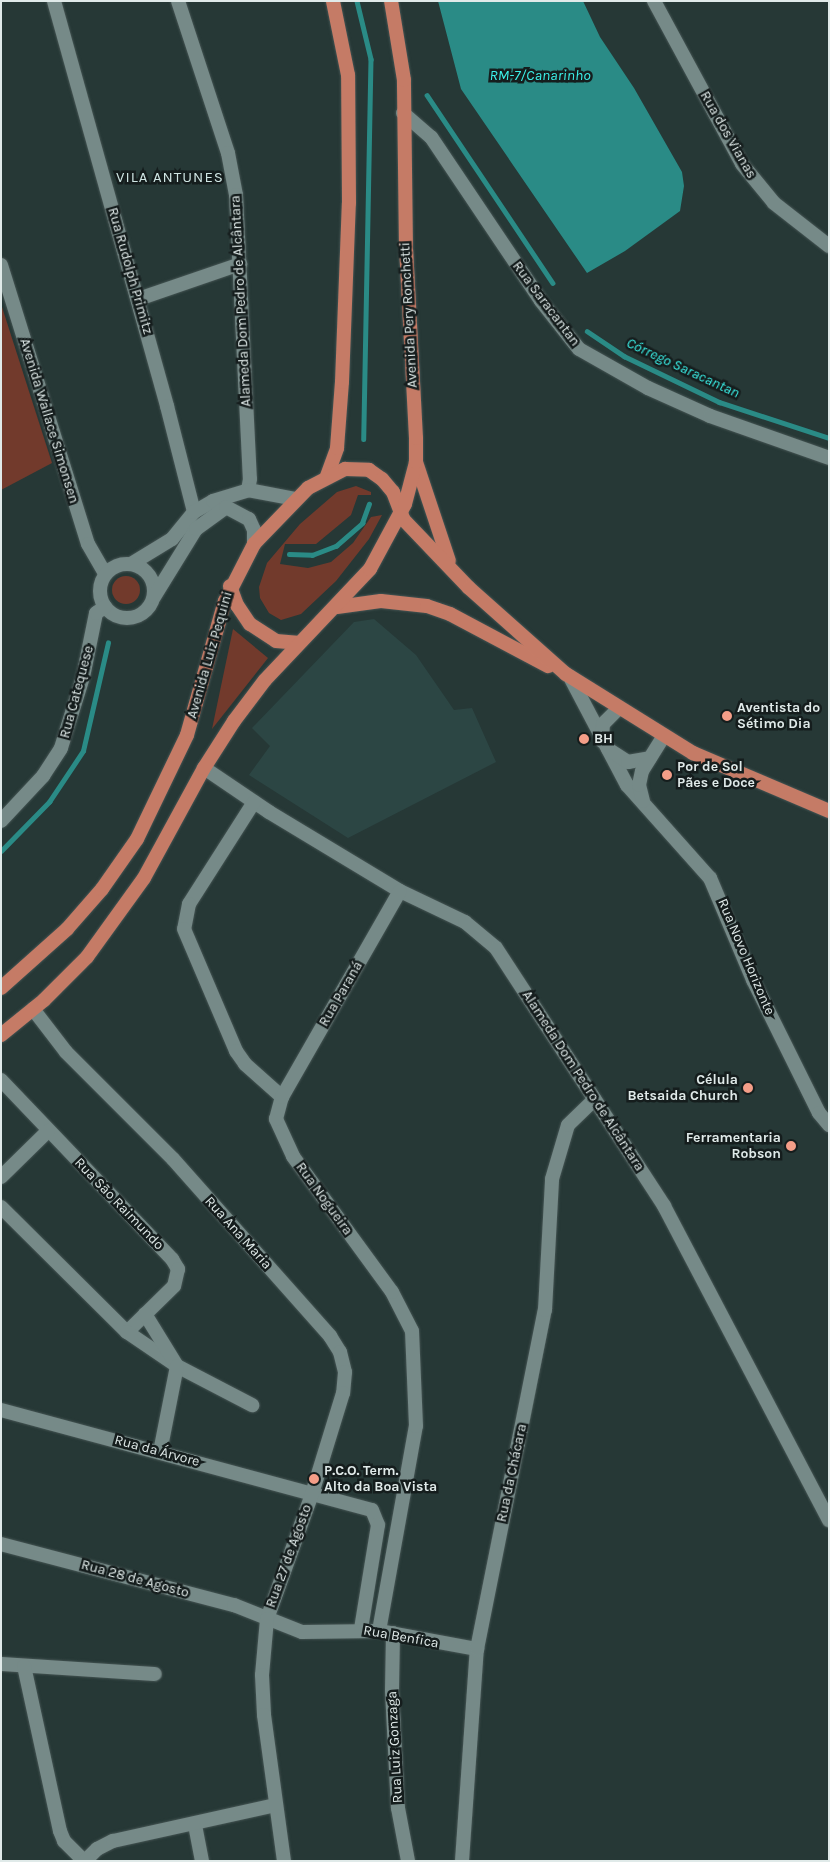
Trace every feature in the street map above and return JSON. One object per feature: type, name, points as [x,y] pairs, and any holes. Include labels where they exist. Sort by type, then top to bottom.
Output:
[{"type":"main road","points":[[327,476],[337,448],[342,382],[349,202],[348,75],[333,1]]},
{"type":"main road","name":"Avenida Pery Ronchetti","points":[[337,607],[380,555],[400,515],[416,462],[406,250],[404,80],[391,1]]},
{"type":"main road","points":[[416,462],[437,531],[456,574]]},
{"type":"main road","name":"Avenida Luiz Pequini","points":[[1,988],[66,929],[102,889],[138,839],[187,735],[230,586],[254,544],[296,499],[327,476],[350,468],[360,468],[375,474],[393,492],[400,515],[456,574],[568,676]]},
{"type":"main road","points":[[230,586],[237,606],[250,624],[276,641],[297,643]]},
{"type":"main road","name":"Avenida Luiz Pequini","points":[[337,607],[381,602],[427,606],[450,614],[568,676],[663,737],[773,790],[829,811]]},
{"type":"main road","points":[[1,1035],[33,1009],[87,957],[144,878],[204,768],[264,680],[297,643],[337,607]]},
{"type":"street","name":"Rua Rudolph Primitz","points":[[54,1],[138,298],[194,512]]},
{"type":"street","name":"Alameda Dom Pedro de Alcântara","points":[[178,1],[232,168],[240,264],[250,479],[248,490]]},
{"type":"street","name":"Rua dos Vianas","points":[[654,1],[742,164],[774,203],[829,246]]},
{"type":"street","name":"Rua Saracantan","points":[[403,113],[431,137],[541,300],[579,349],[648,388],[710,416],[829,458]]},
{"type":"street","points":[[138,298],[240,264]]},
{"type":"street","name":"Avenida Wallace Simonsen","points":[[1,265],[88,544],[105,574]]},
{"type":"street","points":[[254,544],[254,530],[248,519],[226,507],[196,529],[142,614],[129,618],[115,616],[105,607],[100,587],[105,574],[117,566],[131,564],[172,539],[194,512],[213,501],[248,490],[296,499]]},
{"type":"street","points":[[131,564],[146,572],[154,597]]},
{"type":"street","name":"Rua Catequese","points":[[1,821],[43,776],[61,748],[83,677],[96,613],[105,607]]},
{"type":"street","name":"Rua Novo Horizonte","points":[[568,676],[627,785],[710,878],[753,980],[819,1113],[829,1125]]},
{"type":"street","points":[[618,709],[603,724],[602,741],[624,760],[634,762],[650,758]]},
{"type":"street","points":[[643,802],[640,780],[650,758],[663,737]]},
{"type":"street","name":"Alameda Dom Pedro de Alcântara","points":[[204,768],[254,802],[400,891],[465,922],[496,948],[669,1213],[829,1520]]},
{"type":"street","points":[[254,802],[189,904],[184,929],[236,1051],[245,1064],[282,1097]]},
{"type":"street","name":"Rua Paraná","points":[[282,1097],[400,891]]},
{"type":"street","name":"Rua Ana Maria","points":[[33,1009],[66,1052],[172,1159],[330,1336],[340,1352],[345,1372],[343,1393],[312,1494]]},
{"type":"street","name":"Rua São Raimundo","points":[[1,1080],[48,1132],[172,1259],[178,1269],[174,1286],[127,1332]]},
{"type":"street","name":"Rua Nogueira","points":[[282,1097],[276,1119],[289,1148],[392,1292],[412,1331],[416,1426],[379,1630]]},
{"type":"street","name":"Rua da Chácara","points":[[462,1861],[477,1649],[545,1310],[554,1170],[568,1125],[595,1099]]},
{"type":"street","points":[[1,1176],[48,1132]]},
{"type":"street","points":[[1,1207],[127,1332],[177,1366],[252,1405]]},
{"type":"street","points":[[145,1314],[177,1366],[160,1452]]},
{"type":"street","name":"Rua da Árvore","points":[[1,1410],[312,1494]]},
{"type":"street","points":[[312,1494],[364,1505],[376,1515],[378,1525],[361,1629]]},
{"type":"street","name":"Rua 27 de Agosto","points":[[284,1861],[275,1805],[262,1675],[267,1618],[312,1494]]},
{"type":"street","name":"Rua 28 de Agosto","points":[[1,1544],[234,1606],[267,1618]]},
{"type":"street","name":"Rua Benfica","points":[[267,1618],[302,1632],[379,1630],[444,1645],[477,1649]]},
{"type":"street","name":"Rua Luiz Gonzaga","points":[[393,1633],[392,1691],[398,1808],[408,1861]]},
{"type":"street","points":[[1,1664],[155,1674]]},
{"type":"street","points":[[24,1666],[60,1831],[64,1841],[85,1861],[97,1849],[113,1841],[195,1825],[275,1805]]},
{"type":"street","points":[[195,1825],[202,1861]]},
{"type":"shaded area","points":[[1,304],[52,463],[1,490]]},
{"type":"shaded area","points":[[356,486],[371,492],[371,495],[358,495],[351,515],[316,544],[285,544],[280,564],[308,568],[331,562],[353,543],[371,517],[382,515],[369,539],[336,581],[301,614],[281,620],[269,613],[260,598],[259,587],[267,563],[300,524],[337,492]]},
{"type":"shaded area","points":[[126,576],[136,580],[140,590],[136,600],[126,604],[116,600],[112,590],[116,580]]},
{"type":"shaded area","points":[[374,619],[416,655],[454,710],[472,708],[496,762],[348,838],[249,775],[270,746],[252,728],[354,622]]},
{"type":"shaded area","points":[[233,629],[268,658],[212,729]]},
{"type":"water","name":"RM-7/Canarinho","points":[[438,1],[583,1],[600,37],[634,88],[682,172],[684,186],[680,211],[625,251],[587,273],[461,89]]},
{"type":"waterway","points":[[357,1],[371,59],[364,439]]},
{"type":"waterway","name":"Córrego Saracantan","points":[[427,95],[553,283]]},
{"type":"waterway","name":"Córrego Saracantan","points":[[587,331],[624,356],[719,402],[829,438]]},
{"type":"waterway","points":[[289,554],[312,555],[336,546],[362,523],[369,504]]},
{"type":"waterway","points":[[1,851],[49,802],[83,751],[108,643]]},
{"type":"place","name":"Aventista do Sétimo Dia","points":[[727,716]]},
{"type":"place","name":"BH","points":[[584,739]]},
{"type":"place","name":"Por de Sol Pães e Doce","points":[[667,775]]},
{"type":"place","name":"Célula Betsaida Church","points":[[748,1088]]},
{"type":"place","name":"Ferramentaria Robson","points":[[791,1146]]},
{"type":"place","name":"P.C.O. Term. Alto da Boa Vista","points":[[314,1479]]},
{"type":"district","name":"VILA ANTUNES","points":[[170,178]]}]
